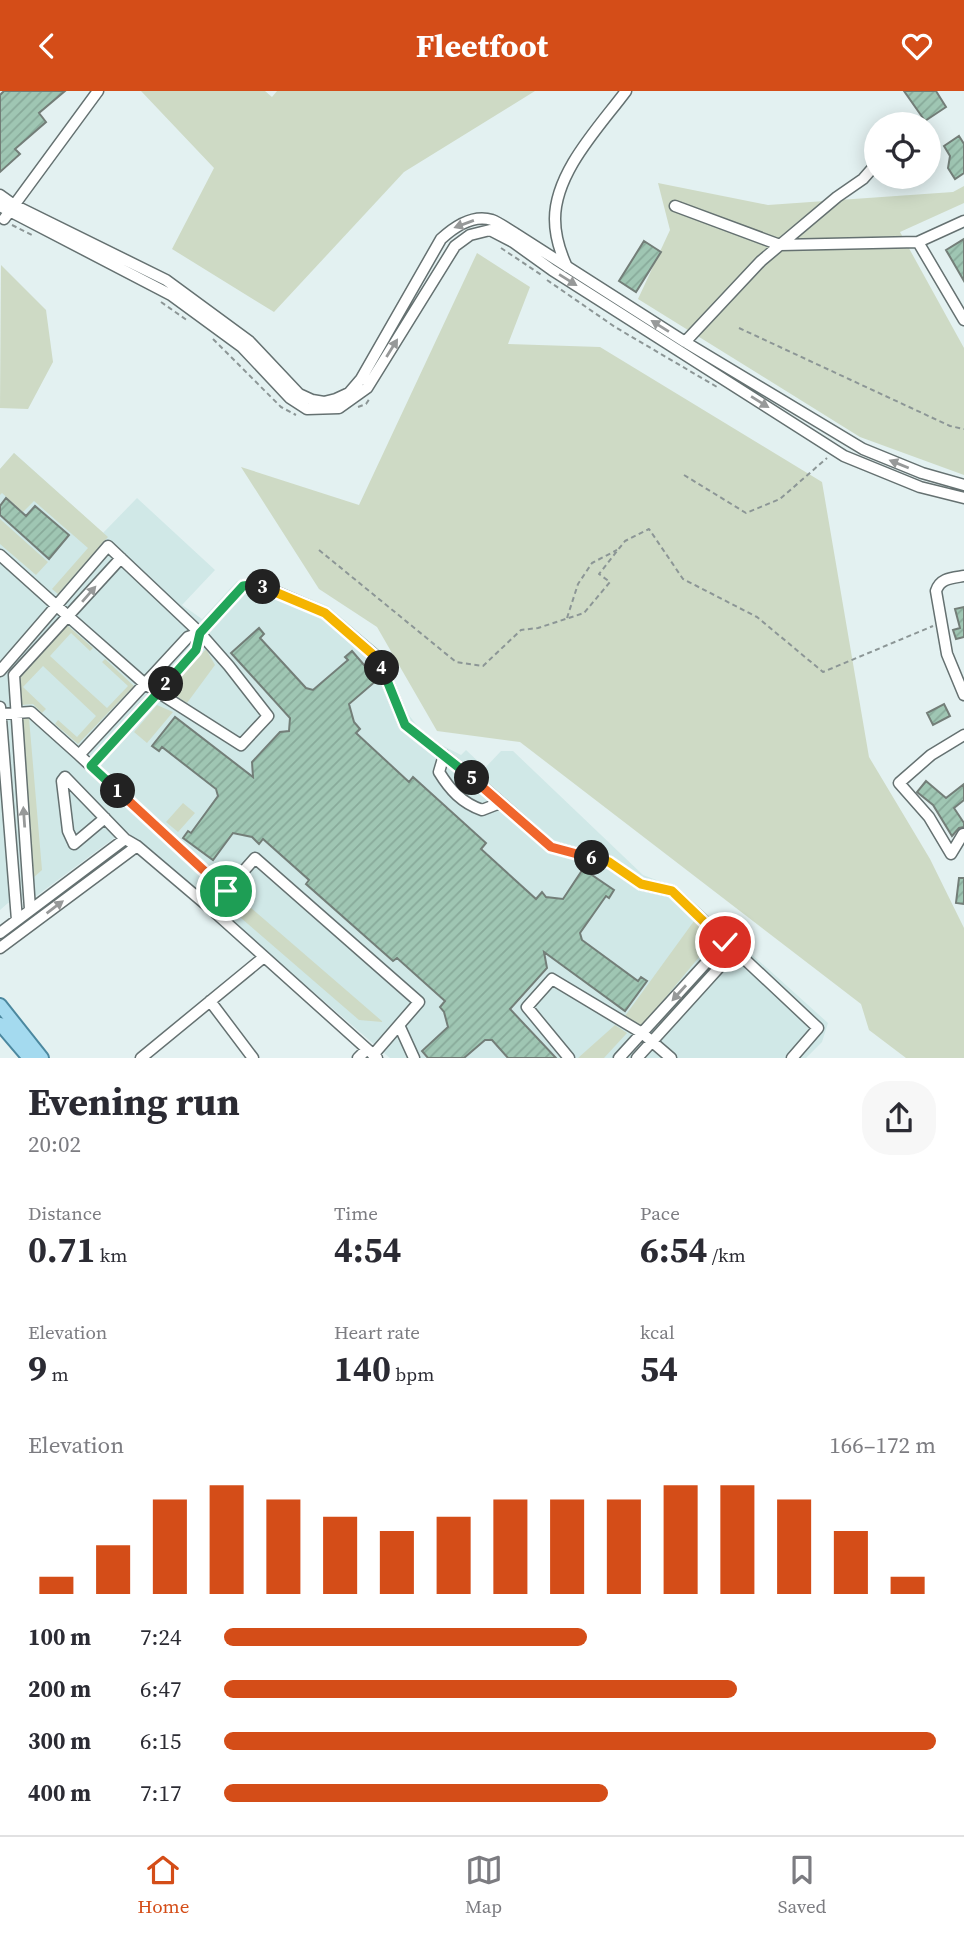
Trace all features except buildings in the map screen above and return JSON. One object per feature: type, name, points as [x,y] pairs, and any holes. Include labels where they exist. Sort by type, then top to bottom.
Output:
[{"type":"main road","points":[[0,1005],[43,1058]]},
{"type":"main road","points":[[0,1024],[29,1058]]},
{"type":"street","points":[[7,210],[98,91]]},
{"type":"street","points":[[567,267],[559,247],[555,219],[559,194],[569,170],[626,91]]},
{"type":"street","points":[[685,342],[761,261],[864,178]]},
{"type":"street","points":[[0,195],[7,210],[171,295],[242,347],[290,398],[307,409],[338,408],[367,388],[455,246],[470,235],[489,230],[513,242],[552,270],[844,456],[920,487],[964,498]]},
{"type":"street","points":[[675,206],[780,245],[918,242],[964,221]]},
{"type":"street","points":[[7,210],[166,280],[249,341],[299,394],[324,402],[349,393],[361,379],[441,239],[452,229],[468,221],[490,219],[685,342],[863,449],[922,473],[964,485]]},
{"type":"street","points":[[918,242],[964,320]]},
{"type":"street","points":[[0,555],[57,607],[145,684],[241,745],[268,716],[200,633],[108,546],[57,607],[0,671]]},
{"type":"street","points":[[30,909],[14,675],[121,558]]},
{"type":"street","points":[[964,576],[944,580],[937,587],[936,596],[947,654],[964,695]]},
{"type":"street","points":[[79,755],[188,637],[200,633],[243,586],[258,584],[325,613],[378,659],[405,725],[551,847],[609,862],[641,884],[672,891],[818,1028],[792,1058]]},
{"type":"street","points":[[91,766],[196,650],[200,633]]},
{"type":"street","points":[[0,707],[17,920]]},
{"type":"street","points":[[1,714],[31,712],[226,891]]},
{"type":"street","points":[[963,834],[951,854],[929,817],[900,783],[931,755],[964,735]]},
{"type":"street","points":[[444,755],[439,772],[448,787],[467,805],[482,810],[500,803]]},
{"type":"street","points":[[105,818],[74,844],[68,831],[62,781],[65,777],[105,818],[125,839],[137,845],[210,908],[372,1054]]},
{"type":"street","points":[[0,933],[125,839]]},
{"type":"street","points":[[0,948],[137,845]]},
{"type":"street","points":[[0,848],[12,860],[27,859]]},
{"type":"street","points":[[210,908],[254,858],[419,1002],[372,1054],[359,1058]]},
{"type":"street","points":[[620,1058],[725,942]]},
{"type":"street","points":[[637,1058],[735,950]]},
{"type":"street","points":[[141,1058],[264,957]]},
{"type":"street","points":[[569,1058],[527,1007],[552,979],[642,1033],[671,1058]]},
{"type":"street","points":[[210,1001],[253,1058]]},
{"type":"street","points":[[399,1025],[414,1058]]},
{"type":"path","points":[[7,210],[17,228],[41,239]]},
{"type":"path","points":[[498,245],[615,327],[723,391]]},
{"type":"path","points":[[157,299],[190,322]]},
{"type":"path","points":[[739,328],[950,426],[964,429]]},
{"type":"path","points":[[212,338],[281,407],[296,415]]},
{"type":"path","points":[[355,409],[366,404],[374,394]]},
{"type":"path","points":[[684,475],[746,513],[780,499],[831,456]]},
{"type":"path","points":[[319,550],[456,662],[483,666],[521,630],[538,628],[584,613],[610,582],[599,574],[625,541],[649,529],[683,579],[757,617],[822,672],[941,623]]},
{"type":"path","points":[[566,619],[578,584],[592,563],[618,550]]},
{"type":"shaded area","points":[[14,453],[103,533],[137,498],[215,570],[182,605],[202,619],[237,581],[254,576],[328,606],[383,653],[408,714],[426,737],[461,755],[466,750],[485,768],[501,751],[513,751],[643,875],[678,888],[828,1023],[822,1042],[806,1058],[390,1058],[125,830],[35,897],[8,903],[0,910],[0,469]]},
{"type":"green space","points":[[141,91],[265,91],[272,97],[277,91],[535,91],[404,172],[274,312],[172,249],[214,168]]},
{"type":"green space","points":[[658,183],[768,205],[953,192],[964,186],[964,203],[900,232],[964,348],[964,475],[860,437],[638,299],[670,230]]},
{"type":"green space","points":[[477,253],[530,287],[508,344],[600,347],[822,482],[869,757],[930,859],[964,928],[964,1058],[906,1058],[869,1030],[861,1004],[520,742],[437,731],[377,627],[319,589],[241,467],[359,505]]},
{"type":"green space","points":[[1,265],[46,310],[53,362],[28,409],[0,408]]},
{"type":"green space","points":[[14,453],[108,537],[58,594],[52,589],[88,548],[34,501],[23,512],[2,493],[0,495],[0,469]]},
{"type":"green space","points":[[0,519],[48,562],[36,575],[0,544]]},
{"type":"green space","points":[[67,625],[93,648],[90,651],[71,633],[50,656],[107,708],[128,686],[102,662],[105,659],[134,686],[78,744],[55,724],[58,720],[77,737],[96,716],[43,666],[23,687],[46,709],[42,713],[33,704],[21,705],[19,678]]},
{"type":"green space","points":[[206,649],[215,665],[187,703],[168,691]]},
{"type":"green space","points":[[157,705],[173,712],[147,743],[134,732]]},
{"type":"green space","points":[[29,718],[42,870],[34,877],[21,719]]},
{"type":"green space","points":[[183,803],[195,813],[178,832],[166,822]]},
{"type":"green space","points":[[235,894],[383,1022],[359,1020],[226,905]]},
{"type":"green space","points":[[694,921],[714,939],[642,1026],[625,1016]]},
{"type":"green space","points":[[615,1025],[627,1033],[604,1058],[578,1058]]},
{"type":"route","points":[[226,891],[91,766],[196,650],[200,633],[243,586],[258,584],[325,613],[378,659],[405,725],[474,779],[551,847],[609,862],[641,884],[672,891],[725,942]]}]
